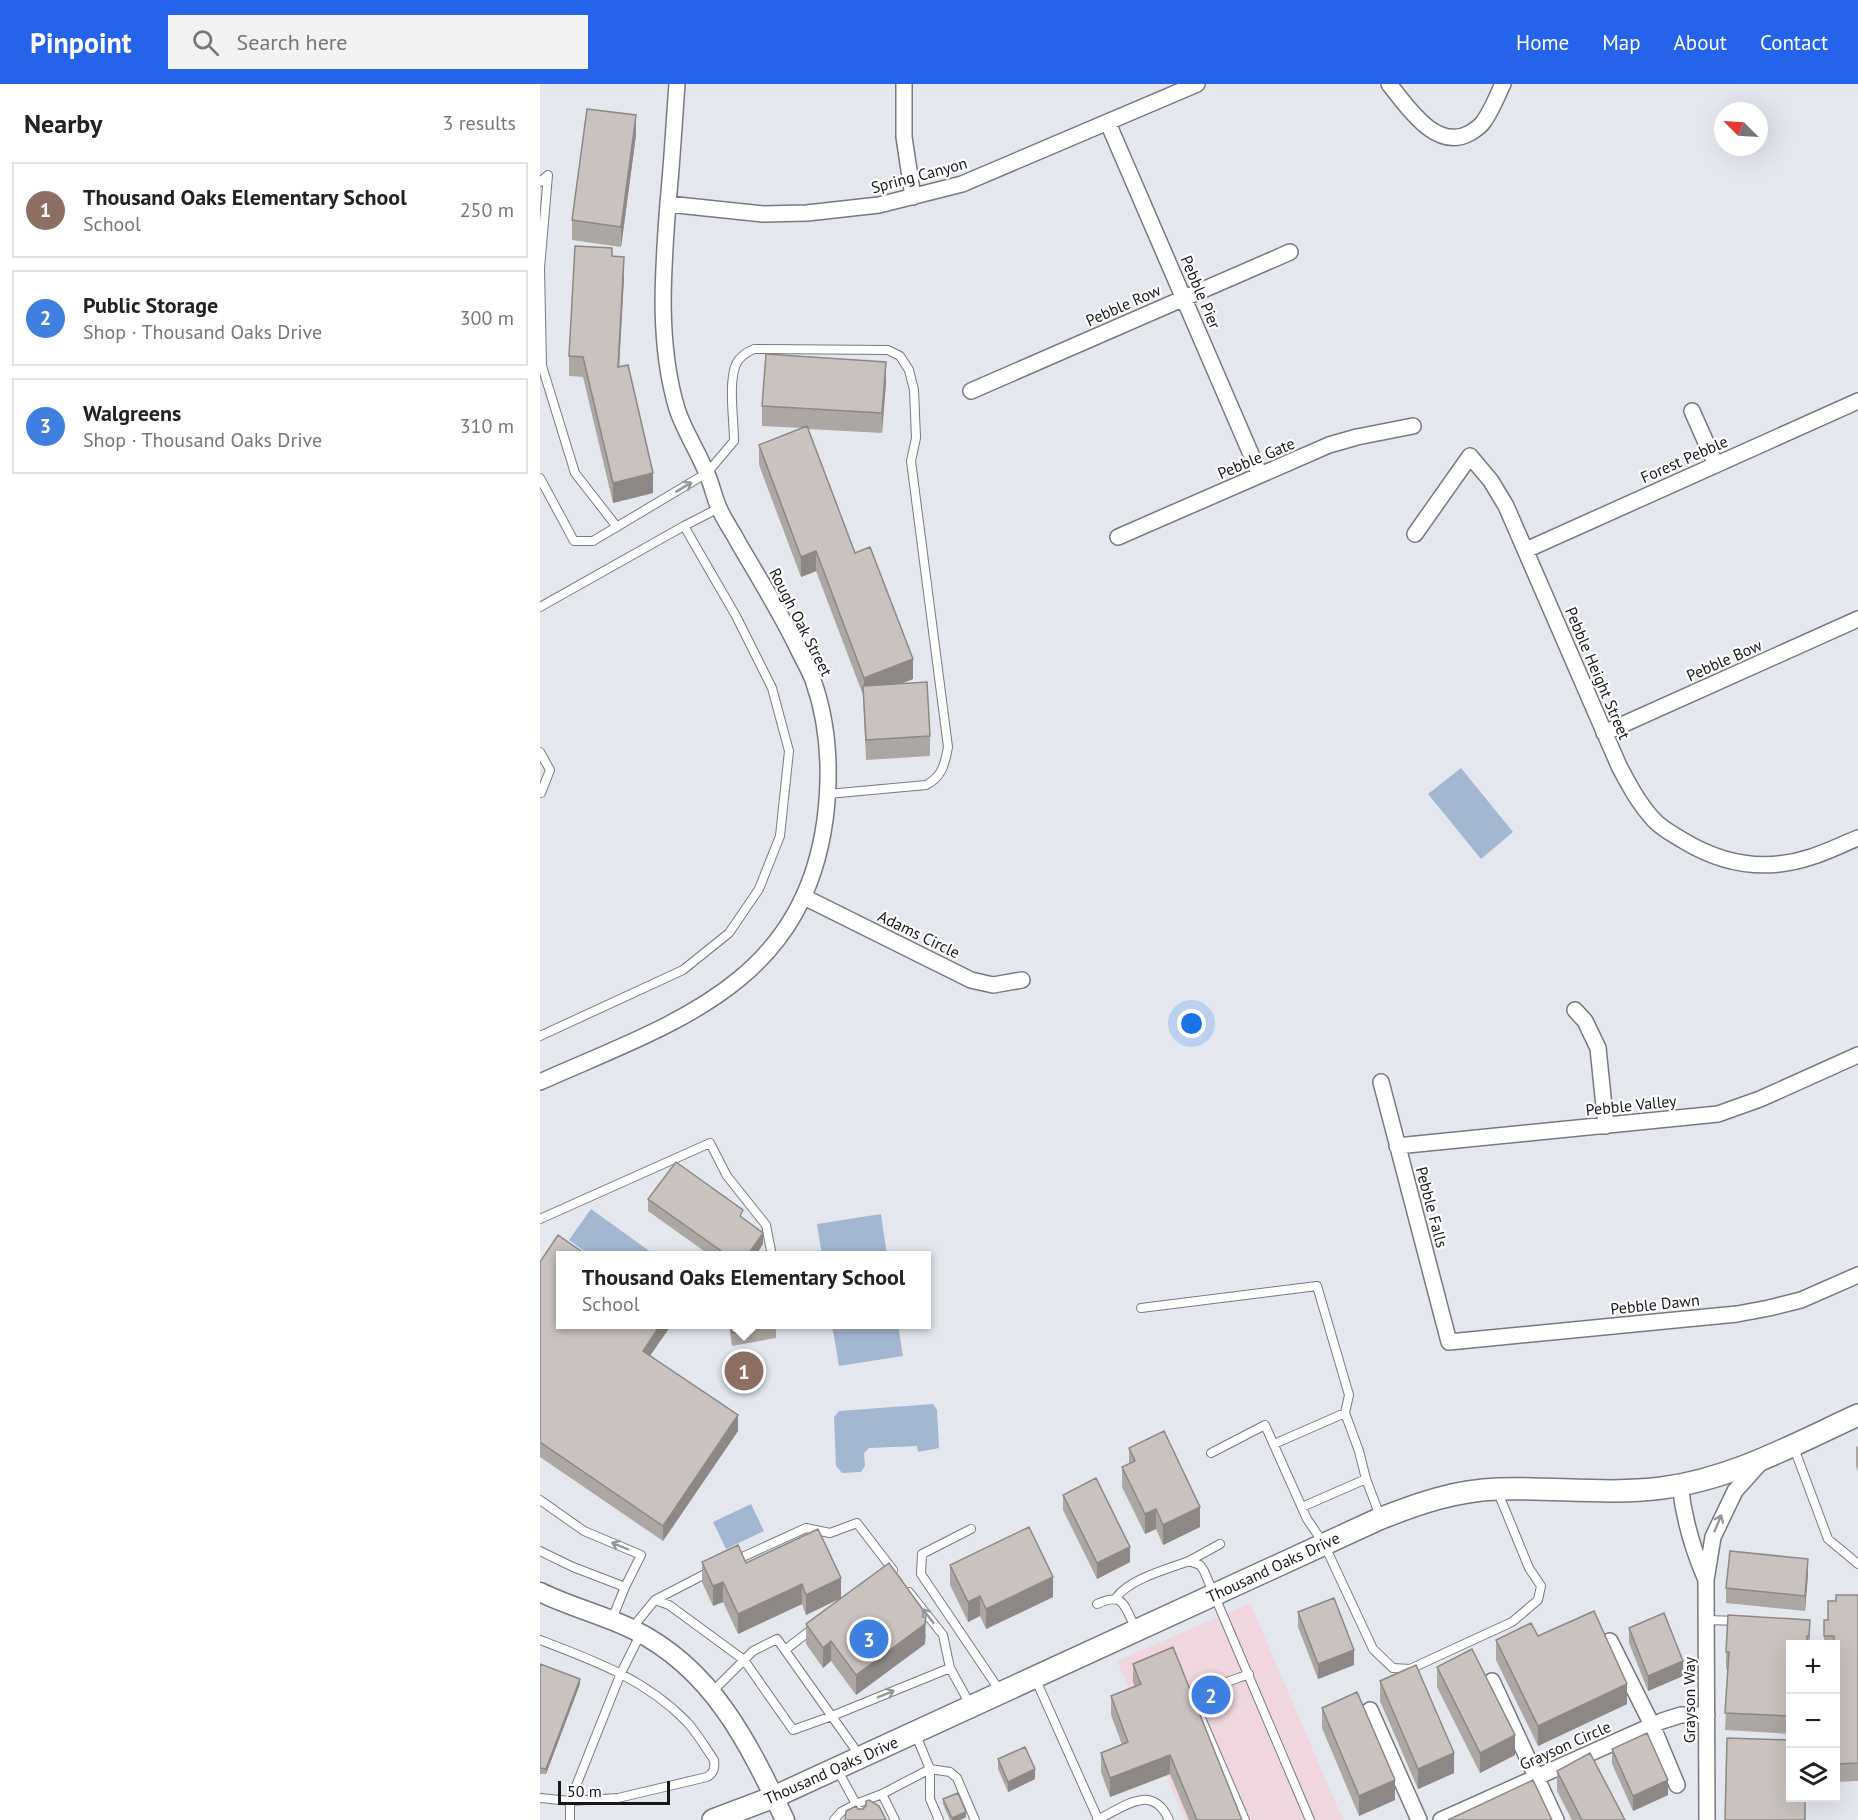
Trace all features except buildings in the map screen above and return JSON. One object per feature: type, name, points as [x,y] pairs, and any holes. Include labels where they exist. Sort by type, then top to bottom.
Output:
[{"type":"main road","name":"Thousand Oaks Drive","points":[[713,1820],[774,1797],[1380,1518],[1426,1501],[1461,1493],[1497,1489],[1661,1489],[1737,1470],[1858,1415]]},
{"type":"street","name":"Rough Oak Street","points":[[540,1082],[674,1022],[723,993],[766,954],[784,931],[804,897],[822,843],[829,765],[825,730],[813,680],[786,625],[719,508],[707,473],[688,440],[666,359],[663,321],[665,239],[677,84]]},
{"type":"street","points":[[904,84],[904,137],[913,197]]},
{"type":"street","name":"Spring Canyon","points":[[668,204],[763,214],[807,213],[857,209],[913,197],[962,184],[1197,84]]},
{"type":"street","points":[[1389,84],[1418,119],[1433,131],[1447,137],[1462,137],[1483,123],[1503,84]]},
{"type":"street","name":"Pebble Pier","points":[[1108,123],[1260,475]]},
{"type":"street","name":"Pebble Row","points":[[971,391],[1290,252]]},
{"type":"street","name":"Forest Pebble","points":[[1526,550],[1858,401]]},
{"type":"street","points":[[1692,411],[1716,465]]},
{"type":"street","name":"Pebble Gate","points":[[1118,537],[1329,445],[1413,426]]},
{"type":"street","name":"Pebble Height Street","points":[[1415,534],[1470,456],[1494,486],[1506,506],[1618,766],[1634,794],[1654,820],[1666,830],[1700,850],[1745,865],[1779,864],[1811,857],[1858,838]]},
{"type":"street","name":"Pebble Bow","points":[[1604,733],[1858,619]]},
{"type":"street","name":"Adams Circle","points":[[804,897],[971,980],[993,985],[1022,980]]},
{"type":"street","points":[[1575,1010],[1585,1021],[1598,1047],[1606,1126]]},
{"type":"street","name":"Pebble Valley","points":[[1397,1146],[1718,1114],[1760,1099],[1858,1055]]},
{"type":"street","name":"Pebble Falls","points":[[1381,1082],[1449,1342]]},
{"type":"street","name":"Pebble Dawn","points":[[1449,1342],[1737,1314],[1801,1300],[1858,1275]]},
{"type":"street","name":"Grayson Way","points":[[1707,1820],[1706,1580],[1713,1537],[1723,1512],[1735,1491],[1765,1457]]},
{"type":"street","name":"Grayson Way","points":[[1680,1485],[1682,1506],[1693,1550],[1706,1580]]},
{"type":"street","points":[[540,1592],[636,1631],[685,1664],[712,1692],[741,1731],[785,1820]]},
{"type":"street","points":[[1610,1641],[1652,1725],[1677,1785]]},
{"type":"street","points":[[1492,1681],[1556,1820]]},
{"type":"street","points":[[1370,1710],[1419,1820]]},
{"type":"street","name":"Grayson Circle","points":[[1442,1820],[1652,1725],[1681,1715],[1707,1715]]},
{"type":"lane","points":[[540,182],[548,175],[540,268],[542,366],[575,473],[617,527]]},
{"type":"lane","points":[[540,478],[574,541],[593,541],[707,473],[734,441],[732,382],[736,364],[743,355],[754,349],[888,350],[900,356],[909,370],[914,390],[916,438],[911,461],[947,735],[946,763],[934,781],[926,785],[828,794]]},
{"type":"lane","points":[[540,607],[719,508]]},
{"type":"lane","points":[[540,1036],[683,970],[729,933],[759,889],[780,836],[789,751],[772,688],[736,616],[684,526]]},
{"type":"lane","points":[[540,752],[550,770],[542,793],[540,792]]},
{"type":"lane","points":[[540,1219],[710,1143],[727,1176],[766,1225],[771,1251]]},
{"type":"lane","points":[[1141,1308],[1317,1286],[1349,1395],[1345,1413],[1380,1518]]},
{"type":"lane","points":[[1274,1444],[1345,1413]]},
{"type":"lane","points":[[1211,1453],[1266,1425],[1307,1519],[1324,1544],[1373,1649],[1393,1668],[1410,1669],[1512,1622],[1538,1600],[1541,1586],[1529,1568],[1497,1489]]},
{"type":"lane","points":[[1792,1445],[1828,1539],[1858,1564]]},
{"type":"lane","points":[[1302,1508],[1366,1479]]},
{"type":"lane","points":[[540,1500],[584,1531],[641,1555],[611,1620]]},
{"type":"lane","points":[[731,1562],[806,1528],[830,1533],[856,1523],[897,1575]]},
{"type":"lane","points":[[971,1529],[922,1554],[921,1574],[1001,1692]]},
{"type":"lane","points":[[1116,1598],[1121,1591],[1189,1561],[1220,1544]]},
{"type":"lane","points":[[540,1551],[625,1587]]},
{"type":"lane","points":[[1189,1561],[1200,1565],[1204,1571],[1310,1820]]},
{"type":"lane","points":[[570,1820],[570,1802],[636,1631],[655,1600],[721,1566]]},
{"type":"lane","points":[[882,1574],[890,1567]]},
{"type":"lane","points":[[903,1584],[943,1635],[950,1668],[971,1706]]},
{"type":"lane","points":[[1097,1604],[1116,1598],[1122,1602],[1136,1630]]},
{"type":"lane","points":[[655,1600],[669,1605],[744,1660],[793,1730],[950,1668]]},
{"type":"lane","points":[[1707,1620],[1749,1621]]},
{"type":"lane","points":[[785,1650],[820,1623]]},
{"type":"lane","points":[[712,1692],[753,1651],[777,1639],[861,1757]]},
{"type":"lane","points":[[540,1640],[621,1673],[656,1694],[688,1724],[714,1760],[715,1767],[712,1774],[707,1777],[618,1798],[570,1802],[540,1798]]},
{"type":"lane","points":[[1245,1820],[1201,1718],[1200,1708],[1203,1698],[1214,1688],[1249,1674]]},
{"type":"lane","points":[[1035,1677],[1097,1820],[1149,1798],[1164,1808],[1170,1820]]},
{"type":"lane","points":[[915,1732],[930,1769],[930,1799],[939,1820]]},
{"type":"lane","points":[[836,1768],[861,1813]]},
{"type":"lane","points":[[834,1820],[841,1812],[856,1804],[882,1794],[930,1769],[950,1772],[957,1778],[975,1820]]},
{"type":"lane","points":[[882,1794],[895,1820]]},
{"type":"shaded area","points":[[1461,768],[1513,832],[1481,859],[1428,794]]},
{"type":"shaded area","points":[[591,1209],[649,1251],[584,1251],[569,1240]]},
{"type":"shaded area","points":[[881,1214],[886,1251],[821,1251],[817,1224]]},
{"type":"shaded area","points":[[833,1329],[899,1329],[903,1356],[839,1366]]},
{"type":"shaded area","points":[[933,1404],[937,1410],[939,1448],[918,1452],[917,1446],[869,1448],[864,1453],[865,1466],[861,1472],[842,1473],[836,1466],[834,1417],[839,1411]]},
{"type":"shaded area","points":[[751,1504],[764,1531],[726,1549],[713,1522]]},
{"type":"shaded area","points":[[1250,1603],[1343,1820],[1185,1820],[1117,1661]]},
{"type":"place","name":"Thousand Oaks Elementary School","points":[[744,1371]]},
{"type":"place","name":"Walgreens","points":[[869,1639]]},
{"type":"place","name":"Public Storage","points":[[1211,1695]]}]
